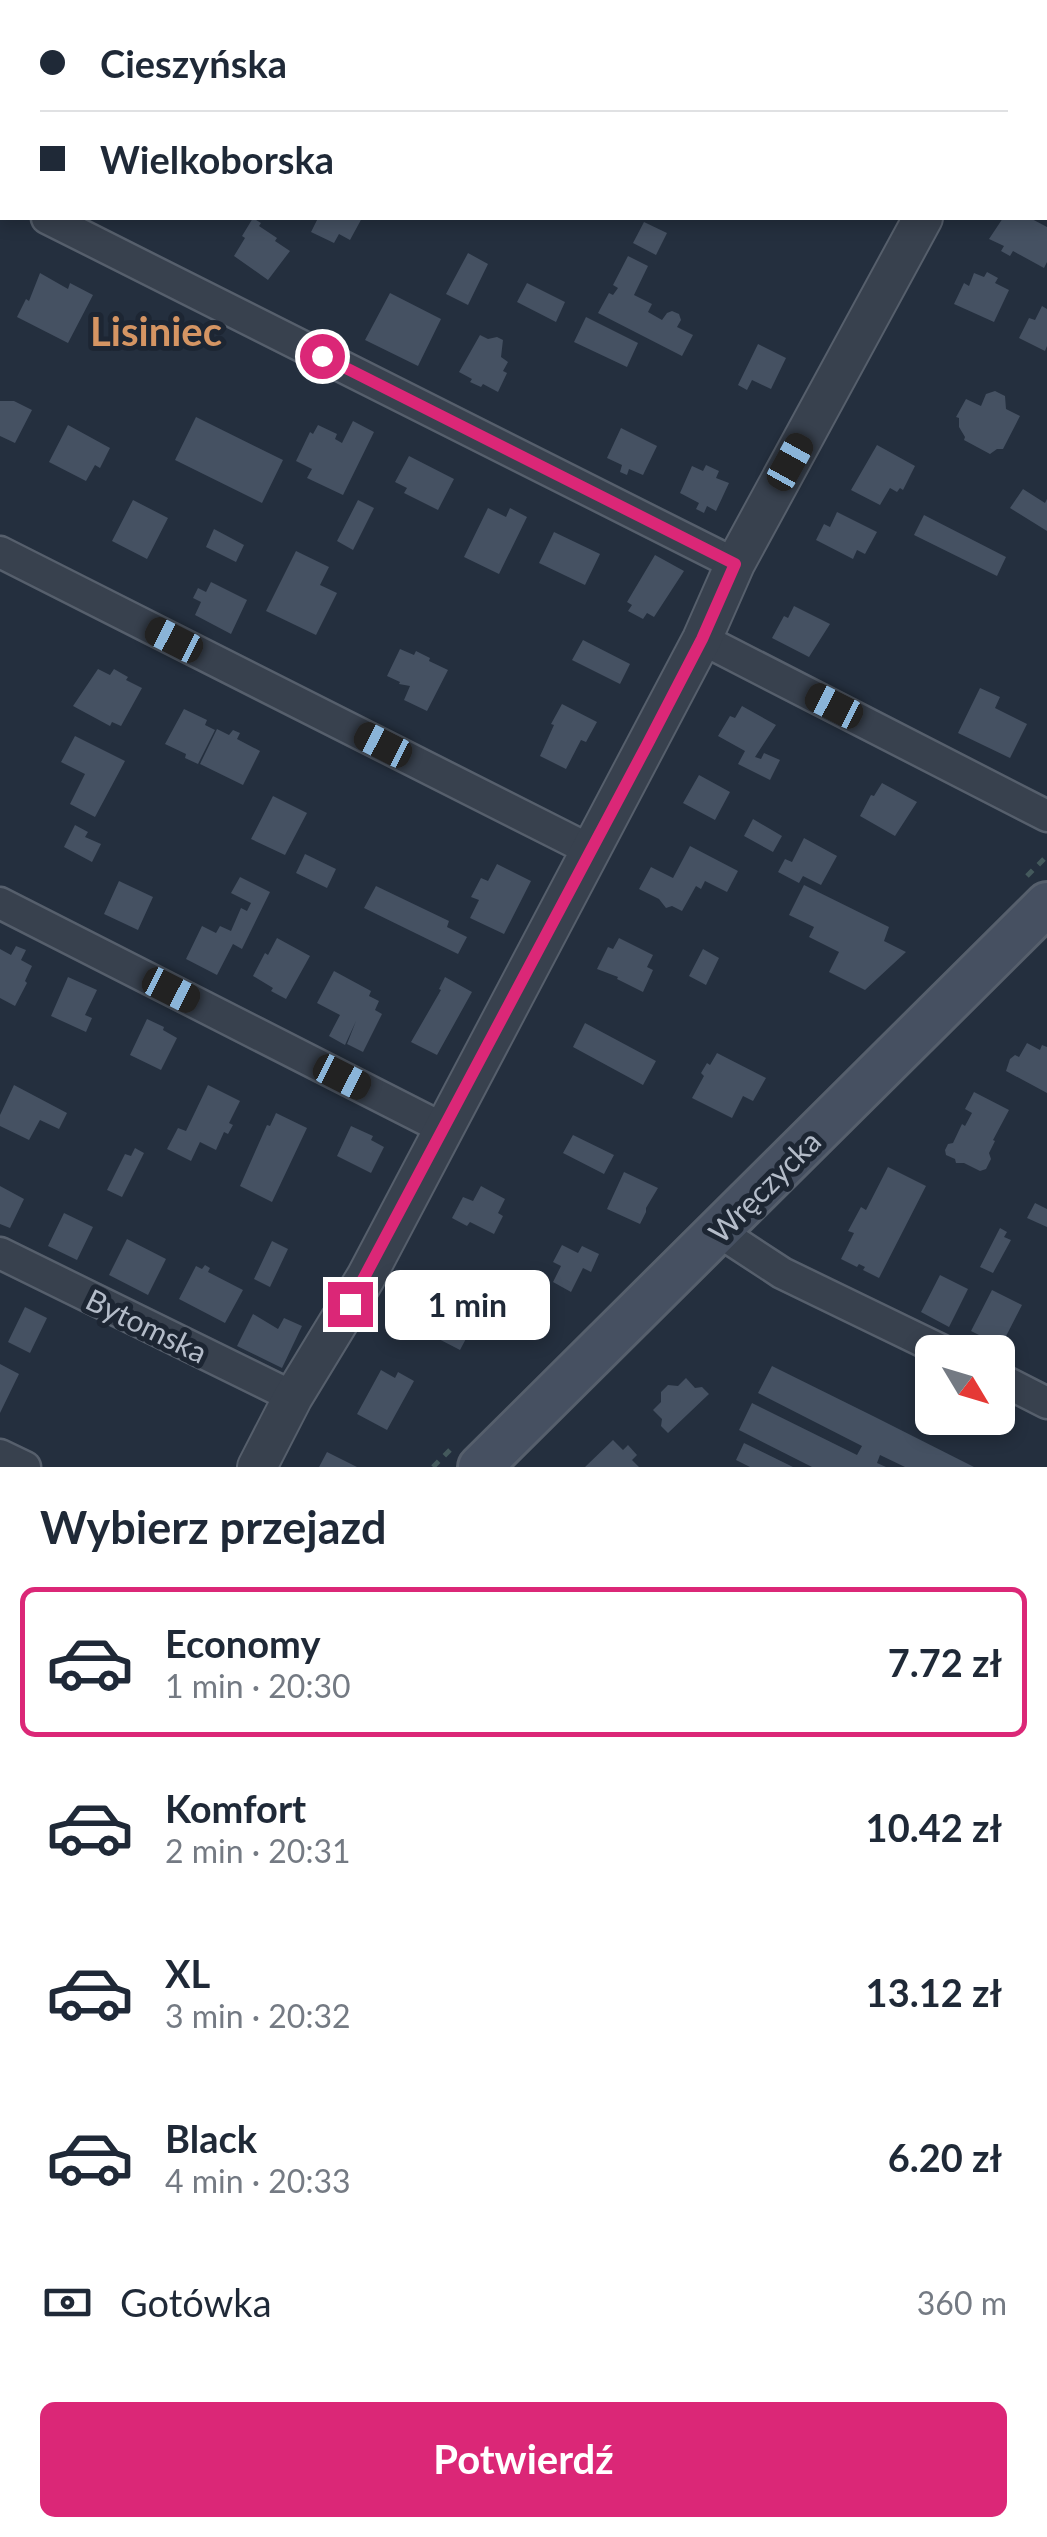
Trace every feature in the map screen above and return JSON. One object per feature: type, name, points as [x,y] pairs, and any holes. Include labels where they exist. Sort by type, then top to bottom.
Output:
[{"type":"main road","name":"Wręczycka","points":[[480,1467],[718,1231],[1035,892]]},
{"type":"street","points":[[51,220],[735,564]]},
{"type":"street","points":[[257,1467],[293,1397],[366,1277],[702,639],[735,564],[922,220]]},
{"type":"street","points":[[0,552],[592,851]]},
{"type":"street","points":[[702,639],[1047,816]]},
{"type":"street","points":[[0,904],[444,1129]]},
{"type":"street","points":[[718,1231],[782,1273],[915,1338]]},
{"type":"street","name":"Bytomska","points":[[0,1253],[293,1397]]},
{"type":"street","points":[[1015,1387],[1047,1403]]},
{"type":"street","points":[[0,1455],[24,1467]]},
{"type":"path","points":[[1035,892],[1047,856]]},
{"type":"building","points":[[252,220],[256,220],[290,251],[268,280],[234,256],[245,238],[242,236]]},
{"type":"building","points":[[317,220],[361,220],[350,240],[339,234],[334,243],[311,232]]},
{"type":"building","points":[[1002,220],[1034,220],[1047,227],[1047,262],[1044,268],[1013,251],[1010,256],[1001,251],[1004,246],[989,239]]},
{"type":"building","points":[[644,222],[667,233],[656,255],[633,243]]},
{"type":"building","points":[[468,253],[488,264],[468,305],[446,294]]},
{"type":"building","points":[[628,256],[648,266],[634,295],[652,304],[648,312],[662,320],[672,311],[679,314],[677,327],[693,335],[682,356],[598,313],[609,293],[613,295],[618,288],[613,285]]},
{"type":"building","points":[[987,272],[998,278],[995,283],[1009,290],[994,322],[954,304],[974,273],[984,277]]},
{"type":"building","points":[[40,273],[68,289],[70,283],[93,295],[68,343],[17,317],[26,299],[29,301]]},
{"type":"building","points":[[527,283],[565,302],[556,322],[517,302]]},
{"type":"building","points":[[390,293],[441,319],[418,366],[365,340]]},
{"type":"building","points":[[1042,306],[1047,309],[1045,351],[1019,338],[1029,318],[1035,320]]},
{"type":"building","points":[[586,317],[638,343],[627,367],[574,342]]},
{"type":"building","points":[[480,335],[503,340],[501,357],[508,362],[503,371],[507,373],[498,392],[470,382],[472,379],[459,372]]},
{"type":"building","points":[[758,344],[786,358],[771,389],[752,380],[747,390],[738,385]]},
{"type":"building","points":[[995,391],[1005,396],[1006,409],[1020,416],[1003,449],[990,454],[964,440],[956,417],[966,399],[981,406],[986,394]]},
{"type":"building","points":[[0,401],[14,401],[32,410],[15,443],[0,436]]},
{"type":"building","points":[[196,417],[283,460],[262,503],[175,460]]},
{"type":"building","points":[[353,421],[374,432],[343,495],[307,478],[312,469],[296,461],[310,432],[313,434],[318,425],[337,434],[335,439],[342,443]]},
{"type":"building","points":[[68,425],[110,448],[100,468],[95,465],[86,481],[49,462]]},
{"type":"building","points":[[621,428],[657,446],[643,475],[629,469],[627,475],[620,472],[622,465],[607,458]]},
{"type":"building","points":[[877,445],[915,466],[903,490],[890,488],[880,505],[851,490]]},
{"type":"building","points":[[409,456],[454,479],[438,510],[404,493],[407,488],[395,482]]},
{"type":"building","points":[[706,465],[719,471],[716,478],[729,483],[716,511],[707,506],[704,513],[696,509],[699,503],[680,493],[692,466],[703,471]]},
{"type":"building","points":[[1023,489],[1045,503],[1047,499],[1047,531],[1010,508]]},
{"type":"building","points":[[133,500],[168,518],[147,559],[112,541]]},
{"type":"building","points":[[358,500],[374,508],[353,550],[337,541]]},
{"type":"building","points":[[488,508],[506,517],[510,508],[527,517],[499,574],[464,557]]},
{"type":"building","points":[[837,512],[877,532],[865,554],[857,550],[853,559],[816,540],[824,524],[830,527]]},
{"type":"building","points":[[924,515],[1006,557],[997,576],[914,535]]},
{"type":"building","points":[[214,529],[244,545],[236,562],[206,547]]},
{"type":"building","points":[[554,532],[600,554],[585,585],[539,563]]},
{"type":"building","points":[[296,551],[329,567],[320,585],[337,593],[316,635],[266,611]]},
{"type":"building","points":[[655,555],[684,571],[654,617],[647,613],[643,619],[628,611],[632,605],[627,602]]},
{"type":"building","points":[[211,582],[247,600],[231,634],[195,615],[201,602],[193,598],[198,588],[206,592]]},
{"type":"building","points":[[794,606],[830,624],[809,657],[772,638]]},
{"type":"building","points":[[583,640],[630,664],[620,684],[572,660]]},
{"type":"building","points":[[400,649],[414,655],[416,651],[448,670],[427,711],[404,700],[410,686],[387,676]]},
{"type":"building","points":[[98,669],[110,675],[114,669],[142,688],[121,726],[112,722],[110,726],[73,706]]},
{"type":"building","points":[[980,688],[1000,697],[995,708],[1027,724],[1010,758],[958,733]]},
{"type":"building","points":[[562,704],[597,722],[586,742],[581,740],[566,769],[540,756]]},
{"type":"building","points":[[742,706],[776,725],[755,757],[761,759],[764,753],[780,760],[770,780],[738,764],[745,751],[718,736],[730,716],[735,718]]},
{"type":"building","points":[[184,709],[207,720],[205,725],[215,730],[198,764],[165,744]]},
{"type":"building","points":[[217,729],[229,735],[233,730],[240,733],[237,739],[260,751],[243,785],[200,764]]},
{"type":"building","points":[[75,736],[125,761],[95,817],[70,804],[85,774],[61,762]]},
{"type":"building","points":[[699,775],[730,792],[715,820],[683,803]]},
{"type":"building","points":[[882,783],[917,802],[895,836],[860,816]]},
{"type":"building","points":[[273,796],[307,813],[285,855],[251,839]]},
{"type":"building","points":[[753,819],[782,836],[773,852],[744,836]]},
{"type":"building","points":[[75,825],[88,832],[85,837],[101,844],[92,862],[64,847]]},
{"type":"building","points":[[804,838],[837,856],[821,885],[803,876],[799,883],[778,872],[785,859],[792,862]]},
{"type":"building","points":[[690,846],[738,871],[727,892],[705,881],[701,889],[696,886],[682,911],[672,906],[666,908],[659,899],[639,889],[651,867],[673,878]]},
{"type":"building","points":[[305,854],[336,869],[327,888],[296,873]]},
{"type":"building","points":[[497,864],[531,881],[504,934],[470,918],[479,900],[471,897],[481,878],[488,881]]},
{"type":"building","points":[[240,877],[270,892],[242,949],[233,944],[217,975],[186,959],[202,926],[216,933],[220,926],[231,931],[241,908],[247,911],[251,903],[231,893]]},
{"type":"building","points":[[119,881],[153,897],[138,930],[104,914]]},
{"type":"building","points":[[804,885],[889,927],[884,941],[906,952],[865,990],[829,972],[839,952],[809,937],[814,927],[789,915]]},
{"type":"building","points":[[376,886],[449,921],[447,927],[467,937],[458,954],[364,908]]},
{"type":"building","points":[[277,938],[310,956],[286,999],[253,976]]},
{"type":"building","points":[[619,938],[653,955],[647,967],[653,970],[643,992],[597,969],[608,947],[613,949]]},
{"type":"building","points":[[16,946],[26,950],[21,960],[32,966],[15,1006],[0,998],[0,949],[11,955]]},
{"type":"building","points":[[703,949],[719,958],[706,985],[689,976]]},
{"type":"building","points":[[334,971],[371,991],[369,996],[379,1001],[375,1010],[382,1014],[363,1052],[347,1044],[356,1021],[345,1045],[329,1036],[340,1015],[317,1003]]},
{"type":"building","points":[[68,977],[97,990],[85,1015],[92,1018],[86,1032],[51,1016]]},
{"type":"building","points":[[445,977],[472,992],[437,1055],[411,1042]]},
{"type":"building","points":[[147,1019],[177,1038],[161,1070],[130,1055]]},
{"type":"building","points":[[585,1023],[656,1061],[643,1085],[573,1047]]},
{"type":"building","points":[[1027,1043],[1040,1050],[1042,1045],[1047,1047],[1047,1093],[1006,1071],[1010,1059],[1019,1057]]},
{"type":"building","points":[[717,1053],[766,1078],[753,1101],[743,1096],[732,1118],[692,1098],[704,1076],[701,1073]]},
{"type":"building","points":[[14,1085],[67,1113],[59,1129],[40,1120],[29,1140],[0,1126],[0,1115]]},
{"type":"building","points":[[208,1085],[240,1101],[229,1123],[233,1125],[228,1134],[224,1132],[216,1150],[200,1142],[191,1161],[167,1149],[178,1128],[186,1131]]},
{"type":"building","points":[[974,1092],[1009,1110],[993,1140],[991,1159],[986,1169],[980,1171],[956,1163],[945,1150],[972,1113],[965,1109]]},
{"type":"building","points":[[276,1113],[307,1128],[272,1202],[240,1186]]},
{"type":"building","points":[[351,1126],[373,1136],[371,1140],[384,1147],[371,1173],[337,1156]]},
{"type":"building","points":[[573,1135],[614,1155],[604,1174],[563,1153]]},
{"type":"building","points":[[135,1148],[144,1153],[122,1197],[107,1190],[125,1154],[131,1156]]},
{"type":"building","points":[[888,1167],[926,1186],[879,1278],[859,1264],[857,1267],[841,1259],[854,1233],[848,1231],[861,1207],[866,1210]]},
{"type":"building","points":[[624,1172],[658,1188],[640,1224],[607,1209]]},
{"type":"building","points":[[0,1186],[24,1199],[10,1228],[0,1224]]},
{"type":"building","points":[[481,1186],[505,1199],[498,1213],[503,1216],[494,1234],[452,1218],[463,1197],[473,1201]]},
{"type":"building","points":[[1035,1203],[1047,1209],[1047,1227],[1027,1218]]},
{"type":"building","points":[[64,1213],[93,1227],[77,1260],[48,1246]]},
{"type":"building","points":[[1000,1228],[1007,1232],[1004,1237],[1011,1240],[993,1273],[980,1267]]},
{"type":"building","points":[[127,1239],[166,1259],[148,1295],[109,1275]]},
{"type":"building","points":[[272,1241],[288,1249],[270,1287],[254,1279]]},
{"type":"building","points":[[562,1245],[578,1253],[582,1246],[599,1254],[591,1272],[583,1268],[571,1292],[553,1282],[561,1266],[553,1262]]},
{"type":"building","points":[[205,1265],[210,1268],[208,1272],[243,1290],[225,1323],[179,1299],[196,1266],[202,1269]]},
{"type":"building","points":[[940,1275],[968,1289],[949,1327],[921,1312]]},
{"type":"building","points":[[422,1290],[477,1318],[460,1350],[406,1322]]},
{"type":"building","points":[[992,1290],[1022,1305],[1007,1335],[979,1335],[971,1331]]},
{"type":"building","points":[[25,1307],[47,1318],[30,1353],[8,1342]]},
{"type":"building","points":[[253,1314],[278,1329],[284,1318],[302,1326],[282,1368],[237,1346]]},
{"type":"building","points":[[0,1364],[19,1374],[0,1413]]},
{"type":"building","points":[[772,1366],[974,1467],[905,1467],[880,1455],[877,1463],[886,1467],[812,1467],[739,1430],[752,1403],[857,1455],[862,1446],[758,1393]]},
{"type":"building","points":[[381,1370],[395,1378],[398,1372],[414,1381],[387,1430],[357,1414]]},
{"type":"building","points":[[686,1378],[695,1388],[702,1387],[709,1394],[668,1433],[653,1410],[668,1385],[678,1386]]},
{"type":"building","points":[[613,1440],[623,1450],[628,1445],[637,1455],[632,1460],[639,1467],[585,1467]]},
{"type":"building","points":[[744,1443],[793,1467],[750,1467],[736,1460]]},
{"type":"building","points":[[327,1452],[357,1467],[319,1467]]},
{"type":"district","name":"Lisiniec","points":[[156,331]]},
{"type":"route","points":[[322,356],[735,564],[702,639],[592,851],[350,1304]]}]
